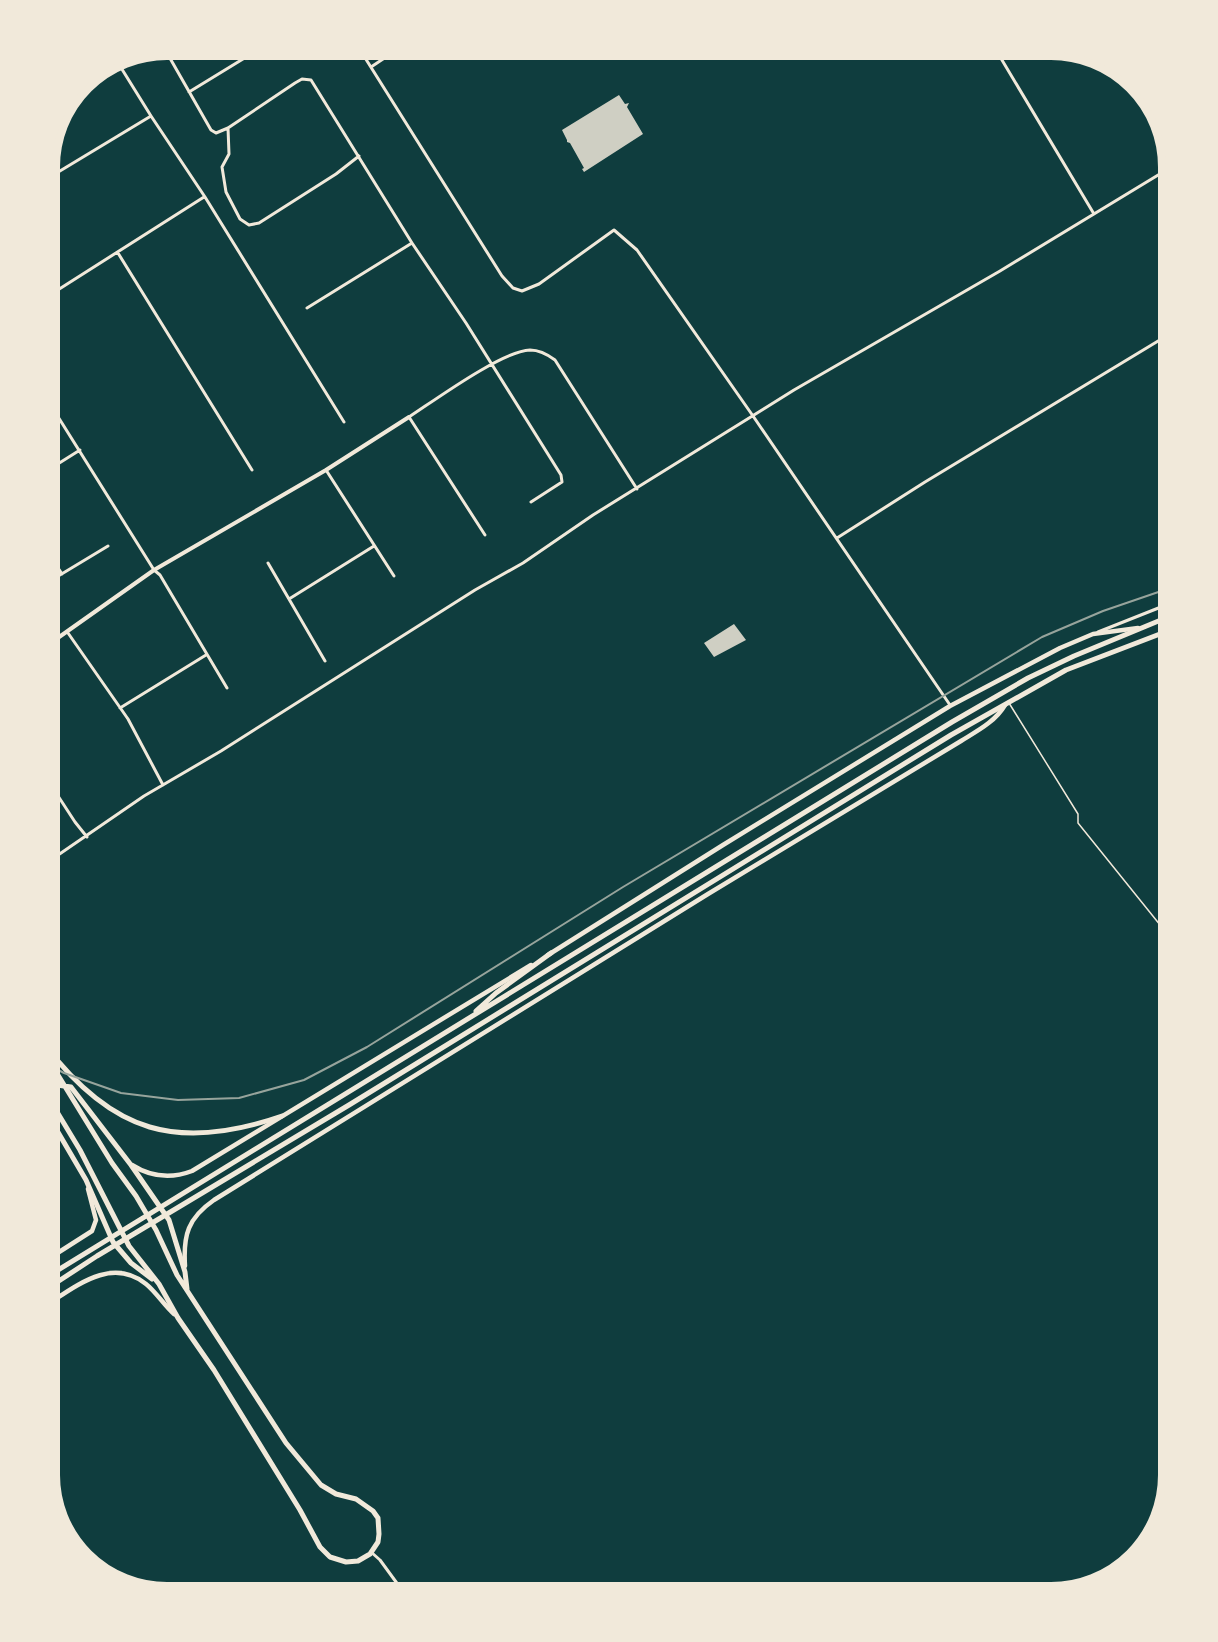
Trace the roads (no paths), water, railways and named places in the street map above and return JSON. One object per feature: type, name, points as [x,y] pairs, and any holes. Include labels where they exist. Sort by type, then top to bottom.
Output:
[{"type":"main road","points":[[56,1271],[952,722],[1028,678],[1162,619]]},
{"type":"main road","points":[[131,1164],[155,1175],[170,1176],[184,1174],[213,1159],[951,706],[1060,648],[1093,634],[1141,628]]},
{"type":"main road","points":[[56,1283],[900,765],[1007,702],[1066,670],[1162,633]]},
{"type":"main road","points":[[187,1290],[184,1245],[188,1228],[195,1215],[207,1204],[961,741],[990,722],[1007,702]]},
{"type":"main road","points":[[468,1018],[496,993],[551,953]]},
{"type":"main road","points":[[56,1058],[79,1085],[127,1119],[168,1132],[197,1135],[239,1130],[282,1116]]},
{"type":"main road","points":[[56,1072],[135,1196],[187,1290],[265,1412],[310,1474],[327,1490],[356,1499],[373,1511],[378,1518],[378,1542],[363,1558],[352,1562],[338,1560],[330,1557],[320,1547],[300,1510],[178,1318],[159,1284],[129,1246],[80,1150],[56,1111]]},
{"type":"main road","points":[[56,1086],[71,1087],[131,1164],[169,1220],[185,1272]]},
{"type":"main road","points":[[56,1129],[86,1180],[120,1252],[130,1263],[159,1284]]},
{"type":"main road","points":[[56,1254],[92,1231],[95,1226],[96,1220],[86,1180]]},
{"type":"main road","points":[[56,1300],[98,1275],[119,1272],[130,1275],[147,1285],[178,1318]]},
{"type":"street","points":[[169,56],[211,130],[216,133],[228,128],[295,83],[311,80],[412,243],[466,323],[551,462],[554,463],[562,479],[560,484],[531,502]]},
{"type":"street","points":[[189,92],[248,56]]},
{"type":"street","points":[[364,56],[502,276],[513,288],[522,291],[534,287],[614,230],[638,250],[951,706]]},
{"type":"street","points":[[371,67],[388,56]]},
{"type":"street","points":[[1000,56],[1094,214]]},
{"type":"street","points":[[119,66],[205,197],[344,422]]},
{"type":"street","points":[[56,173],[151,116]]},
{"type":"street","points":[[228,128],[229,154],[222,167],[226,192],[240,219],[249,225],[259,223],[336,174],[359,156]]},
{"type":"street","points":[[56,857],[118,813],[221,751],[475,590],[523,563],[804,384],[1000,271],[1162,173]]},
{"type":"street","points":[[56,291],[205,197]]},
{"type":"street","points":[[307,308],[412,243]]},
{"type":"street","points":[[118,253],[252,470]]},
{"type":"street","points":[[837,538],[1162,339]]},
{"type":"street","points":[[56,640],[154,570],[326,470],[492,364],[523,351],[530,350],[547,354],[555,360],[637,489]]},
{"type":"street","points":[[56,413],[154,570],[165,582],[227,688]]},
{"type":"street","points":[[409,417],[485,535]]},
{"type":"street","points":[[56,464],[80,450]]},
{"type":"street","points":[[326,470],[394,576]]},
{"type":"street","points":[[56,578],[108,546]]},
{"type":"street","points":[[289,599],[374,546]]},
{"type":"street","points":[[268,563],[325,661]]},
{"type":"street","points":[[56,565],[62,574]]},
{"type":"street","points":[[1093,634],[1162,606]]},
{"type":"street","points":[[68,633],[135,730],[163,785]]},
{"type":"street","points":[[120,708],[206,654]]},
{"type":"street","points":[[56,793],[87,837]]},
{"type":"street","points":[[371,1552],[380,1560],[399,1586]]},
{"type":"lane","points":[[1007,702],[1078,814],[1078,823],[1162,927]]},
{"type":"railway","points":[[56,1069],[121,1093],[178,1100],[239,1098],[304,1080],[367,1047],[623,887],[1042,637],[1103,611],[1162,591]]}]
